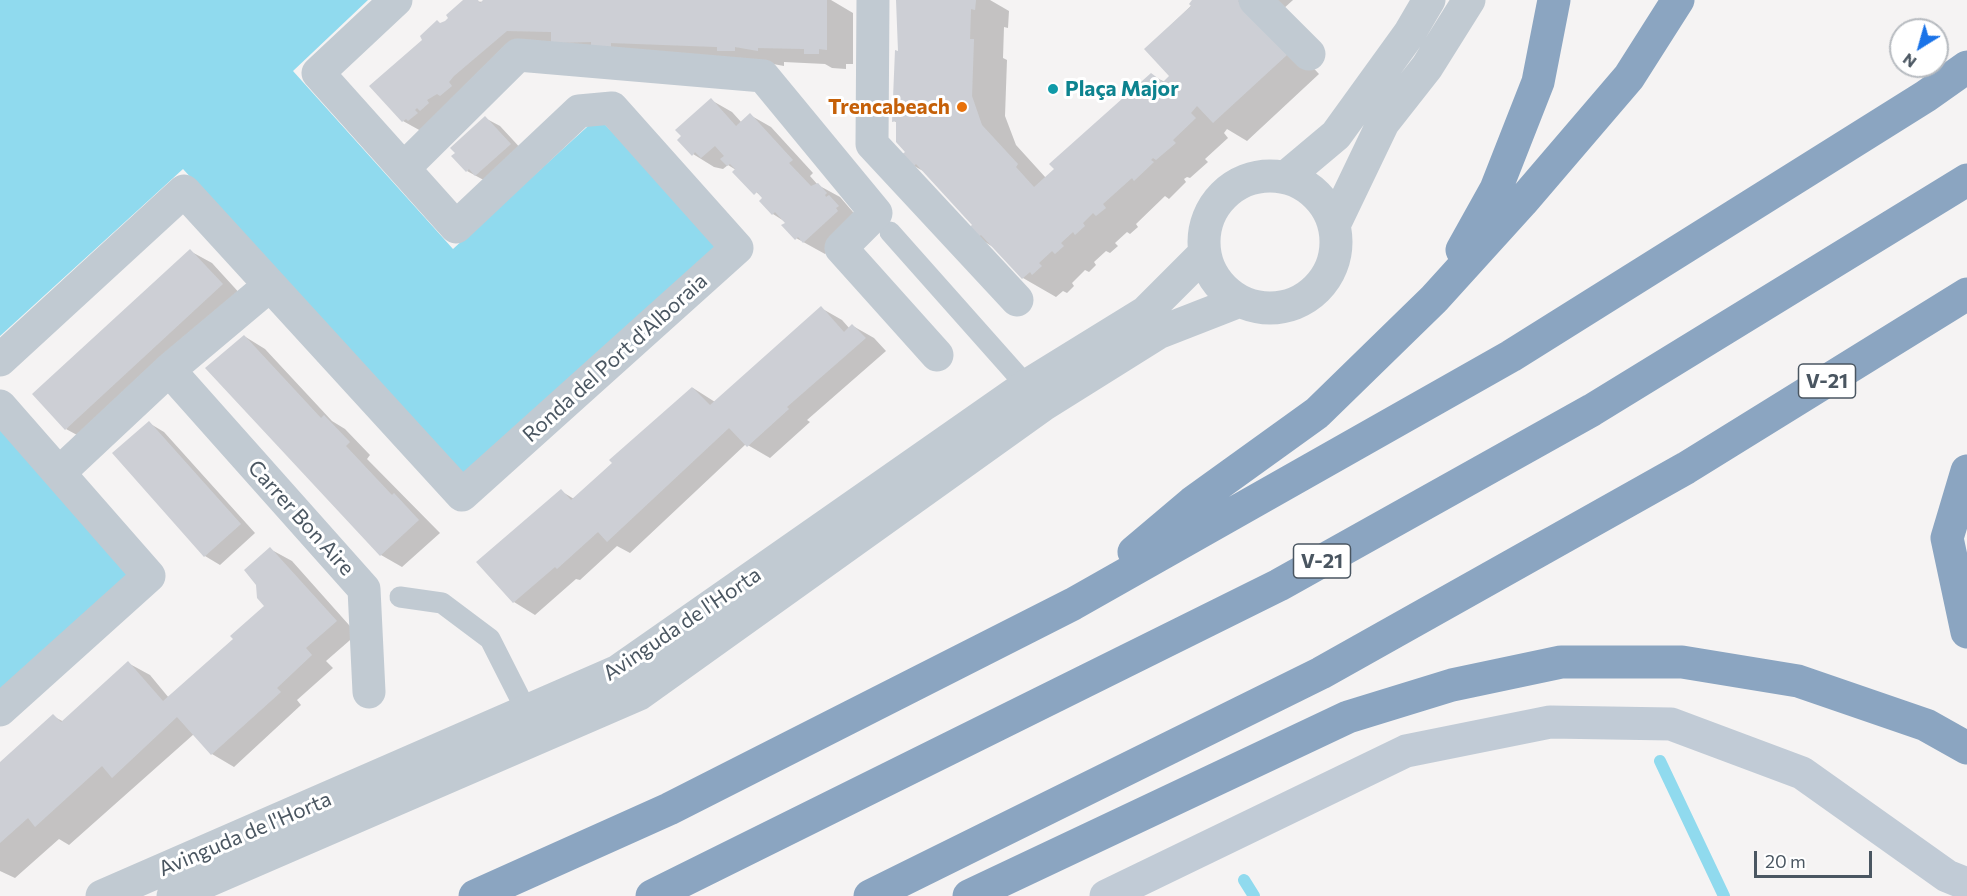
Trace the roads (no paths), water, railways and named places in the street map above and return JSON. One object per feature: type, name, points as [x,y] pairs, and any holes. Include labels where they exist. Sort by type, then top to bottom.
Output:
[{"type":"highway","points":[[1434,299],[1496,189],[1538,82],[1554,0]]},
{"type":"highway","points":[[1074,604],[1192,503],[1317,413],[1434,299],[1522,202],[1629,77],[1677,0]]},
{"type":"highway","points":[[476,896],[669,809],[1074,604],[1511,356],[1926,96],[1967,67]]},
{"type":"highway","name":"V-21","points":[[652,896],[1279,585],[1592,410],[1967,180]]},
{"type":"highway","name":"V-21","points":[[870,896],[1321,673],[1686,468],[1967,294]]},
{"type":"highway","points":[[1967,471],[1947,538],[1967,632]]},
{"type":"highway","points":[[969,896],[1348,717],[1452,685],[1561,662],[1682,662],[1797,681],[1926,725],[1967,748]]},
{"type":"street","name":"Ronda del Port d'Alboraia","points":[[0,360],[184,191],[462,495],[736,248],[612,108],[579,111],[456,227],[318,73],[396,0]]},
{"type":"street","points":[[873,0],[872,144],[1017,300]]},
{"type":"street","points":[[1255,0],[1309,54]]},
{"type":"street","points":[[1286,177],[1336,135],[1409,34],[1430,0]]},
{"type":"street","points":[[1335,223],[1383,123],[1427,67],[1469,0]]},
{"type":"street","points":[[404,168],[518,55],[763,76],[876,213],[841,248],[937,355]]},
{"type":"street","points":[[1264,175],[1286,177],[1302,183],[1328,207],[1335,223],[1336,245],[1332,267],[1321,286],[1303,300],[1283,307],[1261,308],[1240,301],[1223,289],[1211,273],[1204,254],[1204,232],[1211,211],[1224,193],[1242,181],[1264,175]]},
{"type":"street","name":"Avinguda de l'Horta","points":[[172,896],[533,724],[618,671],[1035,396],[1146,312],[1204,254]]},
{"type":"street","points":[[59,473],[169,370],[269,286]]},
{"type":"street","name":"Avinguda de l'Horta","points":[[1035,396],[1158,333],[1240,301]]},
{"type":"street","name":"Carrer Bon Aire","points":[[169,370],[364,589],[369,692]]},
{"type":"street","points":[[0,406],[149,576],[0,710]]},
{"type":"street","points":[[1106,896],[1406,751],[1550,722],[1671,724],[1802,773],[1947,876],[1967,884]]},
{"type":"street","name":"Avinguda de l'Horta","points":[[102,896],[533,724]]},
{"type":"lane","points":[[890,232],[1035,396]]},
{"type":"lane","points":[[400,597],[442,603],[490,639],[533,724]]},
{"type":"water","points":[[0,0],[368,0],[293,71],[453,249],[598,117],[721,249],[467,478],[183,169],[0,336]]},
{"type":"water","points":[[0,428],[134,575],[0,696]]},
{"type":"waterway","points":[[1660,761],[1724,896]]},
{"type":"waterway","points":[[1244,880],[1254,896]]},
{"type":"place","name":"Plaça Major","points":[[1053,89]]},
{"type":"place","name":"Trencabeach","points":[[962,107]]}]
